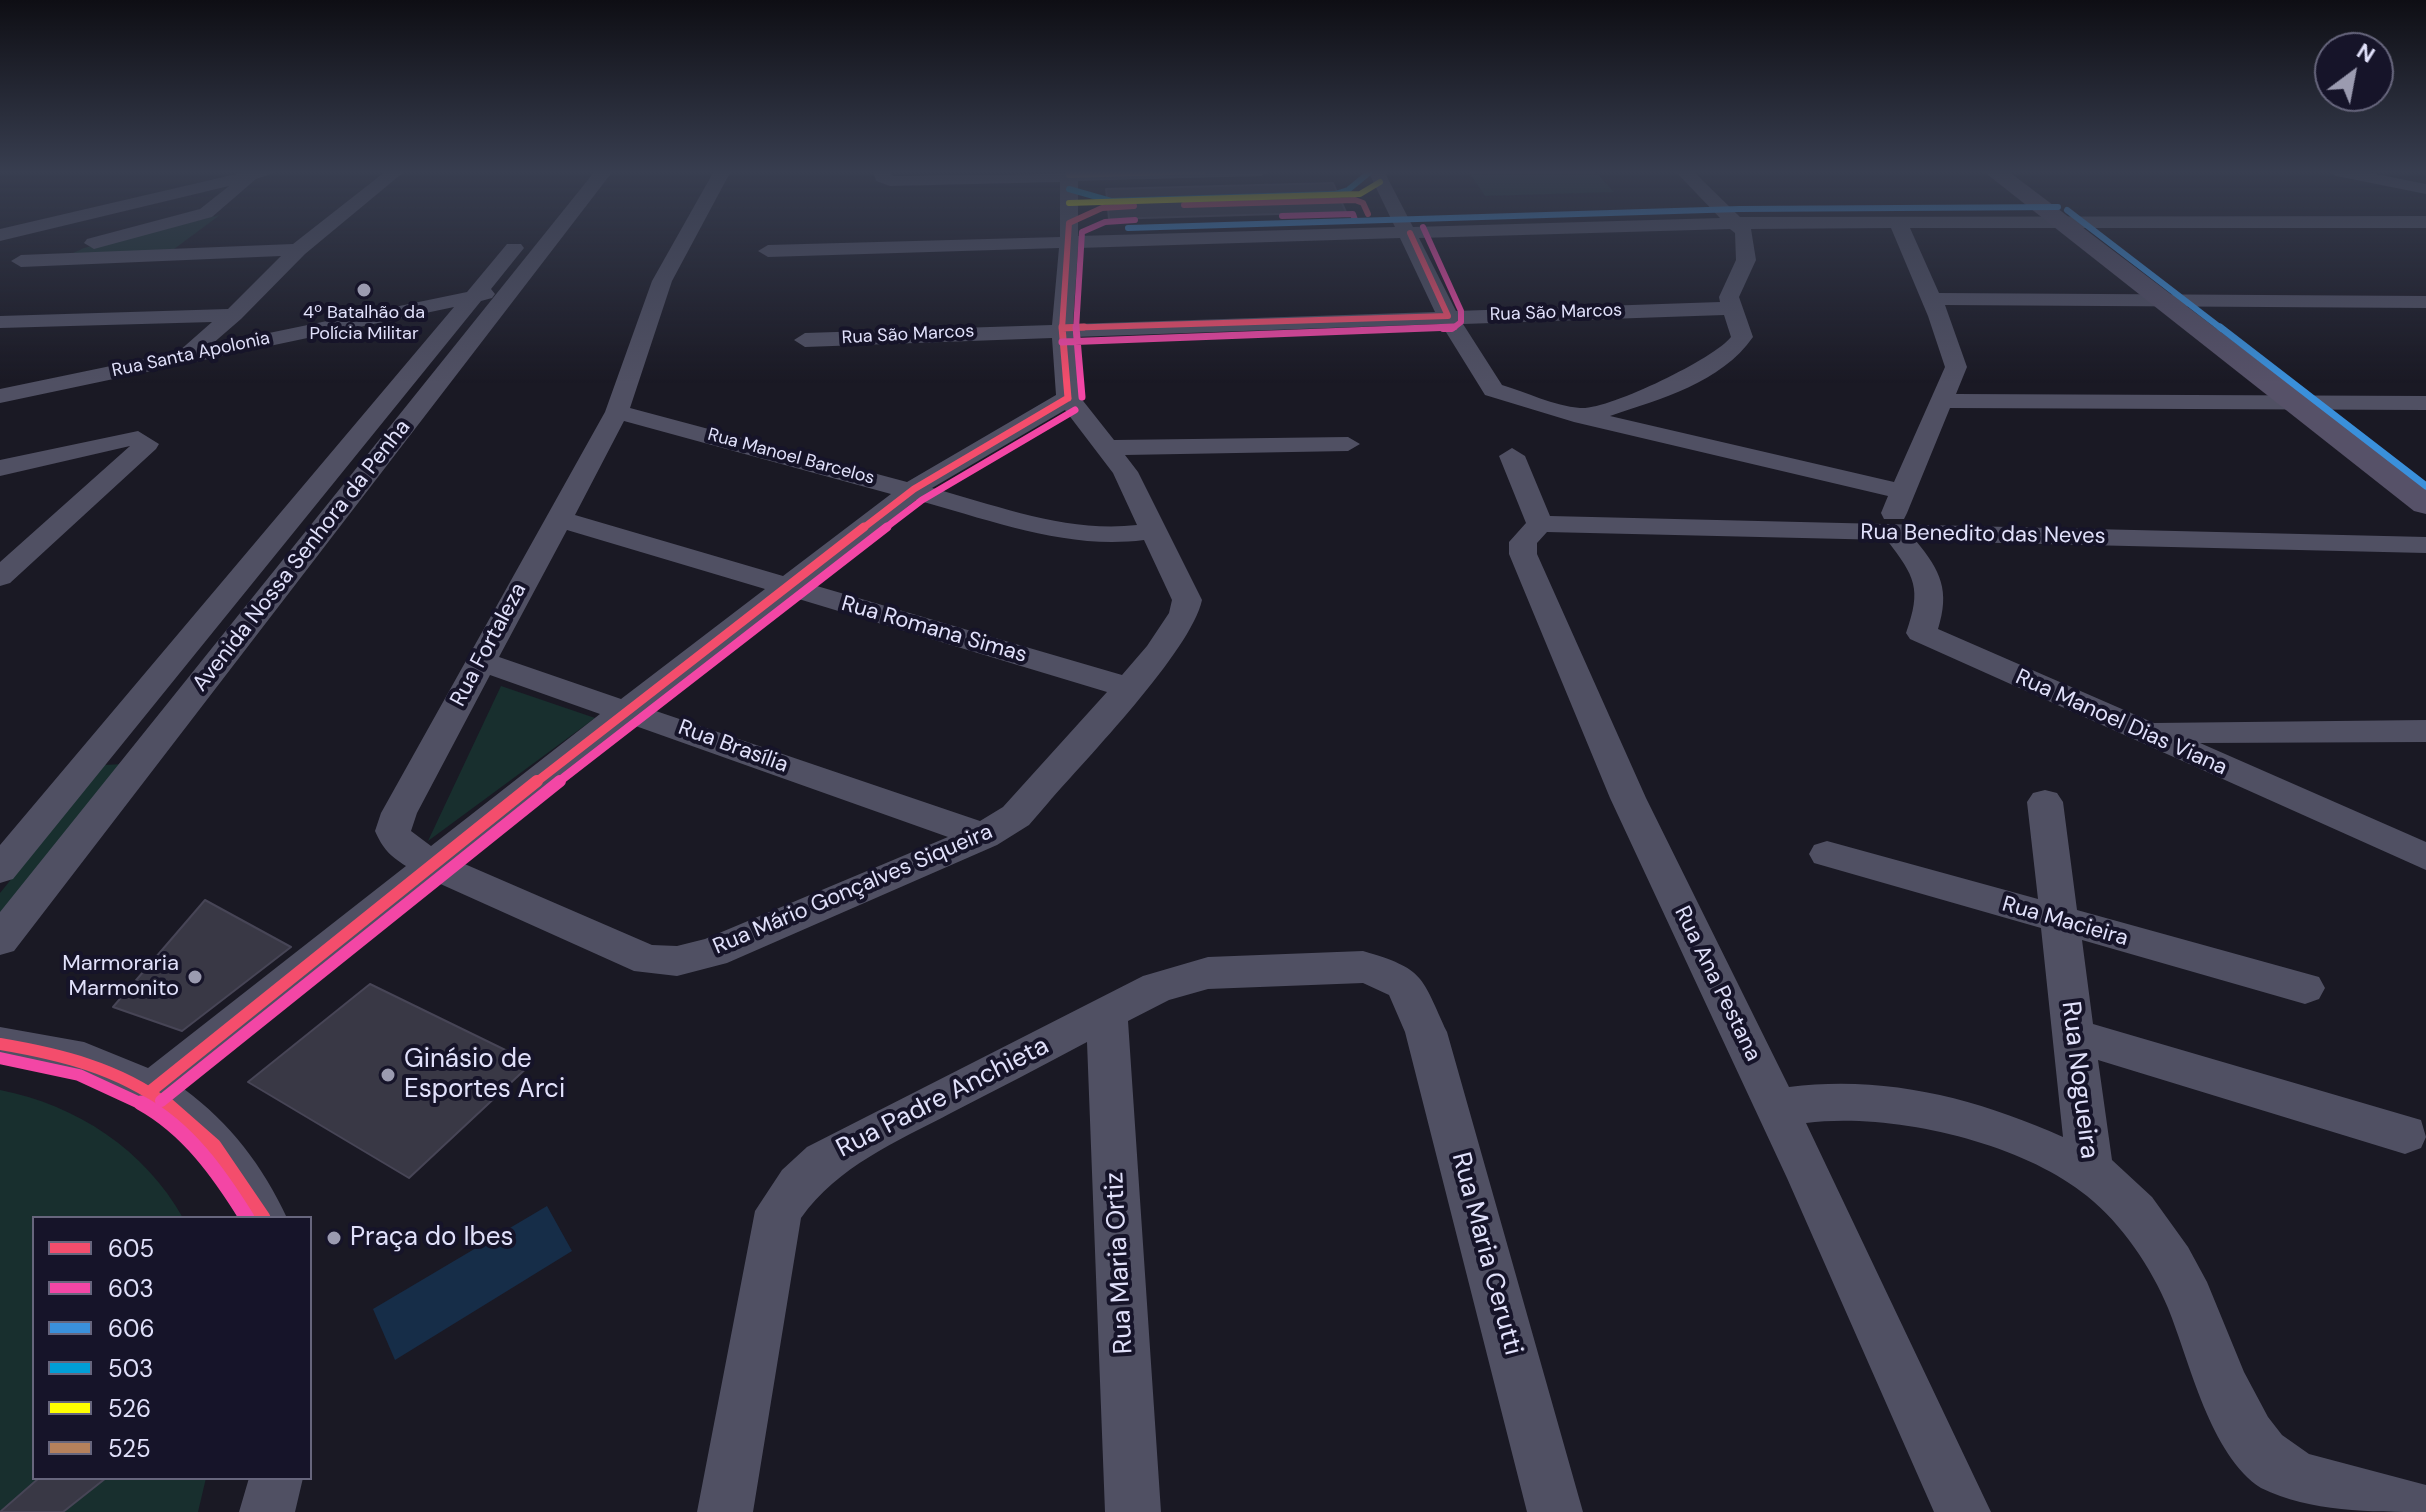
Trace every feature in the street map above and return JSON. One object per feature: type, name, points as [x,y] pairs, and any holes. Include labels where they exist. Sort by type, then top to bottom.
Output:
[{"type":"main road","points":[[2085,242],[2426,504]]},
{"type":"street","points":[[0,266],[100,242]]},
{"type":"street","points":[[184,355],[234,315],[308,242]]},
{"type":"street","name":"Avenida Nossa Senhora da Penha","points":[[0,870],[476,294],[525,242]]},
{"type":"street","name":"Avenida Nossa Senhora da Penha","points":[[0,940],[508,293],[543,242]]},
{"type":"street","name":"Rua Fortaleza","points":[[434,866],[399,844],[393,831],[399,813],[617,412],[662,281],[684,242]]},
{"type":"street","points":[[768,251],[1145,242]]},
{"type":"street","points":[[1414,242],[1448,316],[1486,383],[1507,397],[1901,491]]},
{"type":"street","points":[[1583,417],[1666,388],[1731,353],[1742,337],[1731,308],[1730,289],[1746,260],[1745,242]]},
{"type":"street","points":[[1895,533],[1894,509],[1956,367],[1955,355],[1906,242]]},
{"type":"street","points":[[152,1090],[628,710],[790,588],[914,489],[939,471],[1068,398],[1062,328],[1069,244]]},
{"type":"street","points":[[21,261],[298,250]]},
{"type":"street","name":"Rua Santa Apolonia","points":[[0,396],[476,294],[508,293]]},
{"type":"street","points":[[1931,299],[2426,302]]},
{"type":"street","name":"Rua São Marcos","points":[[805,340],[1062,328],[1731,308]]},
{"type":"street","points":[[0,322],[234,315]]},
{"type":"street","points":[[415,368],[449,367]]},
{"type":"street","name":"Rua Mário Gonçalves Siqueira","points":[[434,866],[648,960],[677,961],[713,952],[984,836],[1016,816],[1159,652],[1184,613],[1187,600],[1125,472],[1068,398]]},
{"type":"street","points":[[1942,401],[2426,403]]},
{"type":"street","name":"Rua Manoel Barcelos","points":[[617,412],[914,489],[1069,533],[1111,536],[1153,531]]},
{"type":"street","points":[[0,468],[127,439],[145,440],[145,449],[0,577]]},
{"type":"street","points":[[1106,448],[1348,444]]},
{"type":"street","points":[[343,456],[382,454]]},
{"type":"street","points":[[1512,456],[1540,524]]},
{"type":"street","name":"Rua Romana Simas","points":[[557,518],[1127,687]]},
{"type":"street","name":"Rua Benedito das Neves","points":[[1540,524],[2426,545]]},
{"type":"street","name":"Rua Ana Pestana","points":[[1540,524],[1523,542],[1523,554],[1628,798],[1963,1512]]},
{"type":"street","name":"Rua Manoel Dias Viana","points":[[1895,533],[1930,579],[1931,609],[1921,633],[2426,857]]},
{"type":"street","points":[[0,550],[39,540]]},
{"type":"street","name":"Rua Brasília","points":[[480,661],[984,836]]},
{"type":"street","points":[[2145,733],[2426,731]]},
{"type":"street","points":[[95,755],[148,752]]},
{"type":"street","name":"Rua Nogueira","points":[[2045,802],[2090,1170],[2119,1197],[2161,1245],[2187,1296],[2246,1433],[2278,1467],[2301,1478],[2424,1512]]},
{"type":"street","name":"Rua Macieira","points":[[1827,854],[2305,988]]},
{"type":"street","name":"Rua Padre Anchieta","points":[[725,1512],[779,1211],[823,1161],[867,1135],[1157,987],[1208,973],[1363,967],[1391,975],[1413,996]]},
{"type":"street","name":"Rua Maria Cerutti","points":[[1413,996],[1426,1032],[1555,1512]]},
{"type":"street","name":"Rua Maria Ortiz","points":[[1107,1014],[1133,1512]]},
{"type":"street","points":[[2073,1035],[2405,1134]]},
{"type":"street","points":[[0,1044],[63,1055],[110,1070],[152,1090],[189,1115],[221,1146],[247,1183],[262,1216]]},
{"type":"street","points":[[1776,1108],[1834,1099],[1939,1110],[1997,1129],[2090,1170]]},
{"type":"street","points":[[267,1512],[275,1480]]},
{"type":"green space","points":[[111,242],[184,242],[170,252],[73,253]]},
{"type":"green space","points":[[501,686],[595,718],[428,841]]},
{"type":"green space","points":[[124,764],[0,920],[0,893],[104,765]]},
{"type":"green space","points":[[0,1090],[56,1107],[106,1134],[149,1171],[182,1216],[32,1216],[32,1480],[206,1480],[198,1512],[0,1512]]},
{"type":"water","points":[[547,1206],[572,1251],[395,1360],[373,1309]]},
{"type":"building","name":"Marmoraria Marmonito","points":[[205,900],[291,947],[182,1031],[113,1007]]},
{"type":"building","name":"Ginásio de Esportes Arci","points":[[370,984],[532,1063],[409,1178],[248,1082]]},
{"type":"building","points":[[37,1480],[103,1480],[63,1512],[0,1512]]},
{"type":"transit line","name":"605","points":[[1068,242],[1062,328],[1068,398]]},
{"type":"transit line","name":"603","points":[[1081,242],[1076,328],[1082,397]]},
{"type":"transit line","name":"605","points":[[1062,328],[1448,316],[1414,242]]},
{"type":"transit line","name":"603","points":[[1062,342],[1452,329],[1461,322],[1461,311],[1430,242]]},
{"type":"transit line","name":"606","points":[[2108,242],[2426,486]]},
{"type":"transit line","name":"605","points":[[152,1090],[583,744],[914,489],[1068,398]]},
{"type":"transit line","name":"603","points":[[161,1101],[592,755],[922,500],[1075,410]]},
{"type":"transit line","name":"605","points":[[0,1044],[85,1062],[155,1095],[186,1118],[214,1146],[262,1216]]},
{"type":"transit line","name":"603","points":[[0,1058],[79,1075],[145,1105],[174,1126],[201,1152],[225,1182],[246,1216]]},
{"type":"place","name":"4º Batalhão da Polícia Militar","points":[[364,290]]},
{"type":"place","name":"Marmoraria Marmonito","points":[[195,977]]},
{"type":"place","name":"Ginásio de Esportes Arci","points":[[388,1075]]},
{"type":"place","name":"Praça do Ibes","points":[[334,1238]]}]
